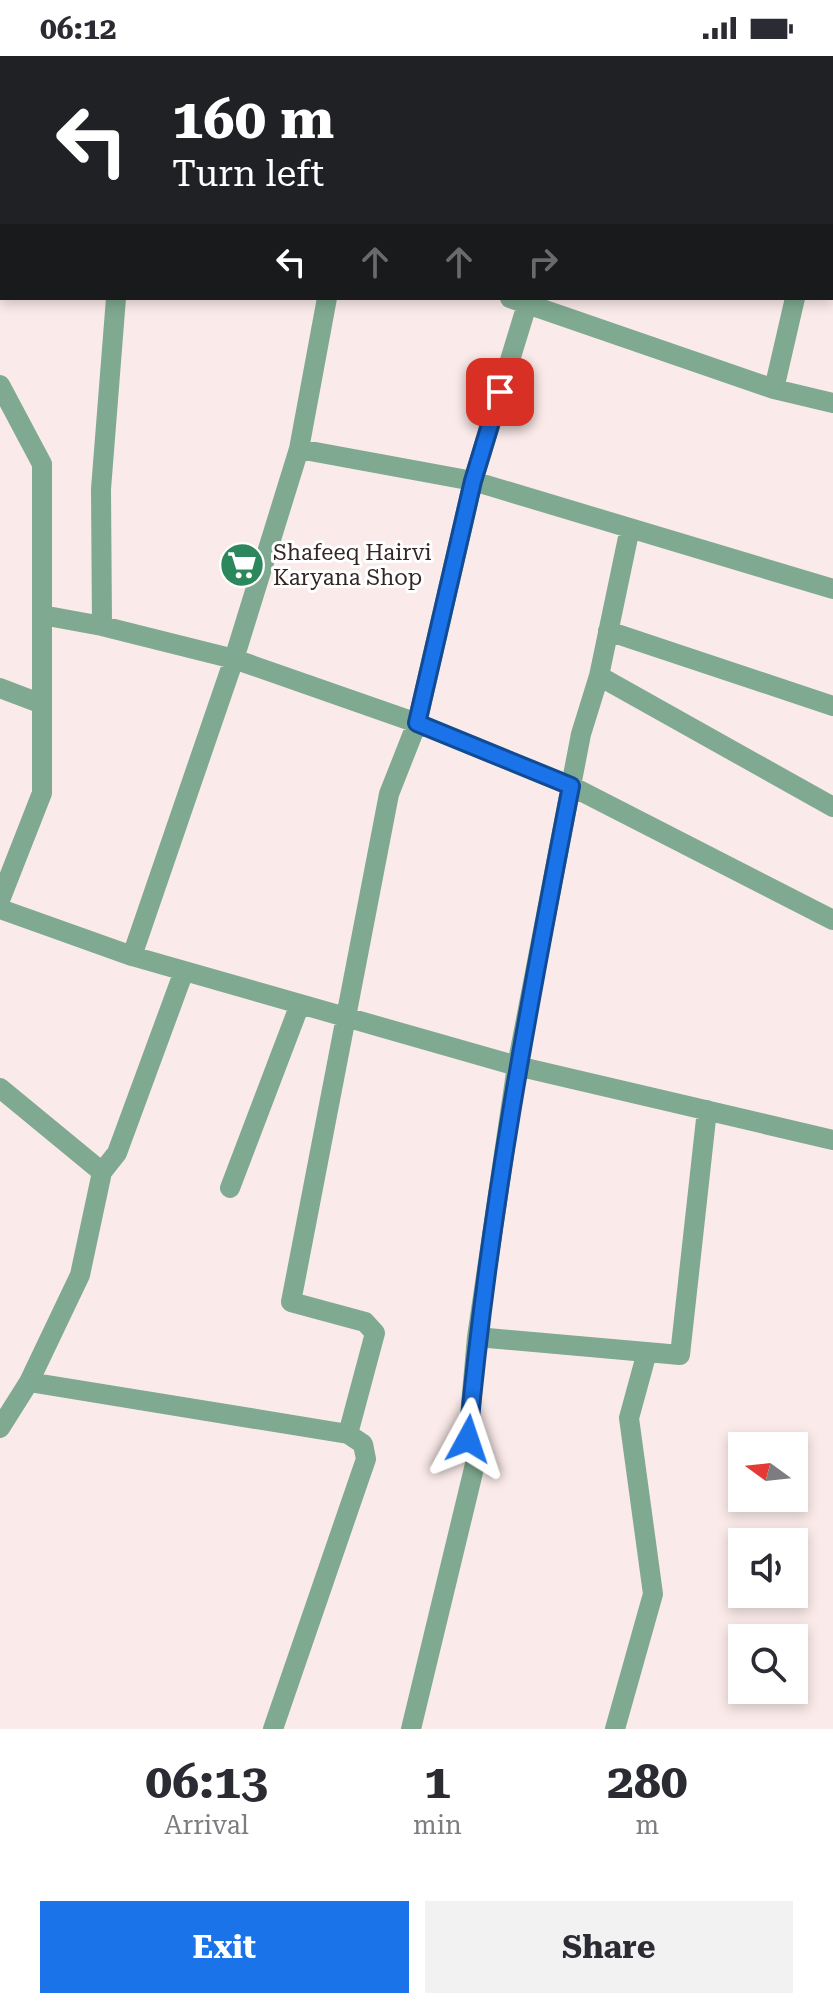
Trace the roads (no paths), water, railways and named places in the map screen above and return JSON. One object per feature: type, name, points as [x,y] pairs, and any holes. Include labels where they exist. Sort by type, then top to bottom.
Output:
[{"type":"street","points":[[102,626],[101,489],[116,300]]},
{"type":"street","points":[[132,956],[234,659],[299,449],[327,300]]},
{"type":"street","points":[[348,1434],[375,1333],[365,1322],[291,1302],[389,794],[417,723],[473,481],[522,300],[774,389],[833,403]]},
{"type":"street","points":[[774,389],[795,300]]},
{"type":"street","points":[[0,385],[42,464],[42,793],[0,900]]},
{"type":"street","points":[[299,449],[473,481],[833,589]]},
{"type":"street","points":[[411,1729],[476,1460],[468,1439],[477,1337],[517,1066],[581,734],[599,676],[630,528]]},
{"type":"street","points":[[42,615],[102,626],[234,659],[417,723],[571,786],[833,920]]},
{"type":"street","points":[[608,631],[833,706]]},
{"type":"street","points":[[599,676],[833,807]]},
{"type":"street","points":[[0,688],[42,704]]},
{"type":"street","points":[[0,909],[132,956],[517,1066],[833,1140]]},
{"type":"street","points":[[0,1428],[29,1382],[80,1275],[102,1172],[117,1153],[184,971]]},
{"type":"street","points":[[230,1188],[300,1004]]},
{"type":"street","points":[[0,1088],[102,1172]]},
{"type":"street","points":[[477,1337],[680,1355],[707,1110]]},
{"type":"street","points":[[615,1729],[653,1594],[629,1418],[647,1352]]},
{"type":"street","points":[[29,1382],[348,1434],[363,1444],[366,1459],[273,1729]]},
{"type":"place","name":"Shafeeq Hairvi Karyana Shop","points":[[242,565]]}]
